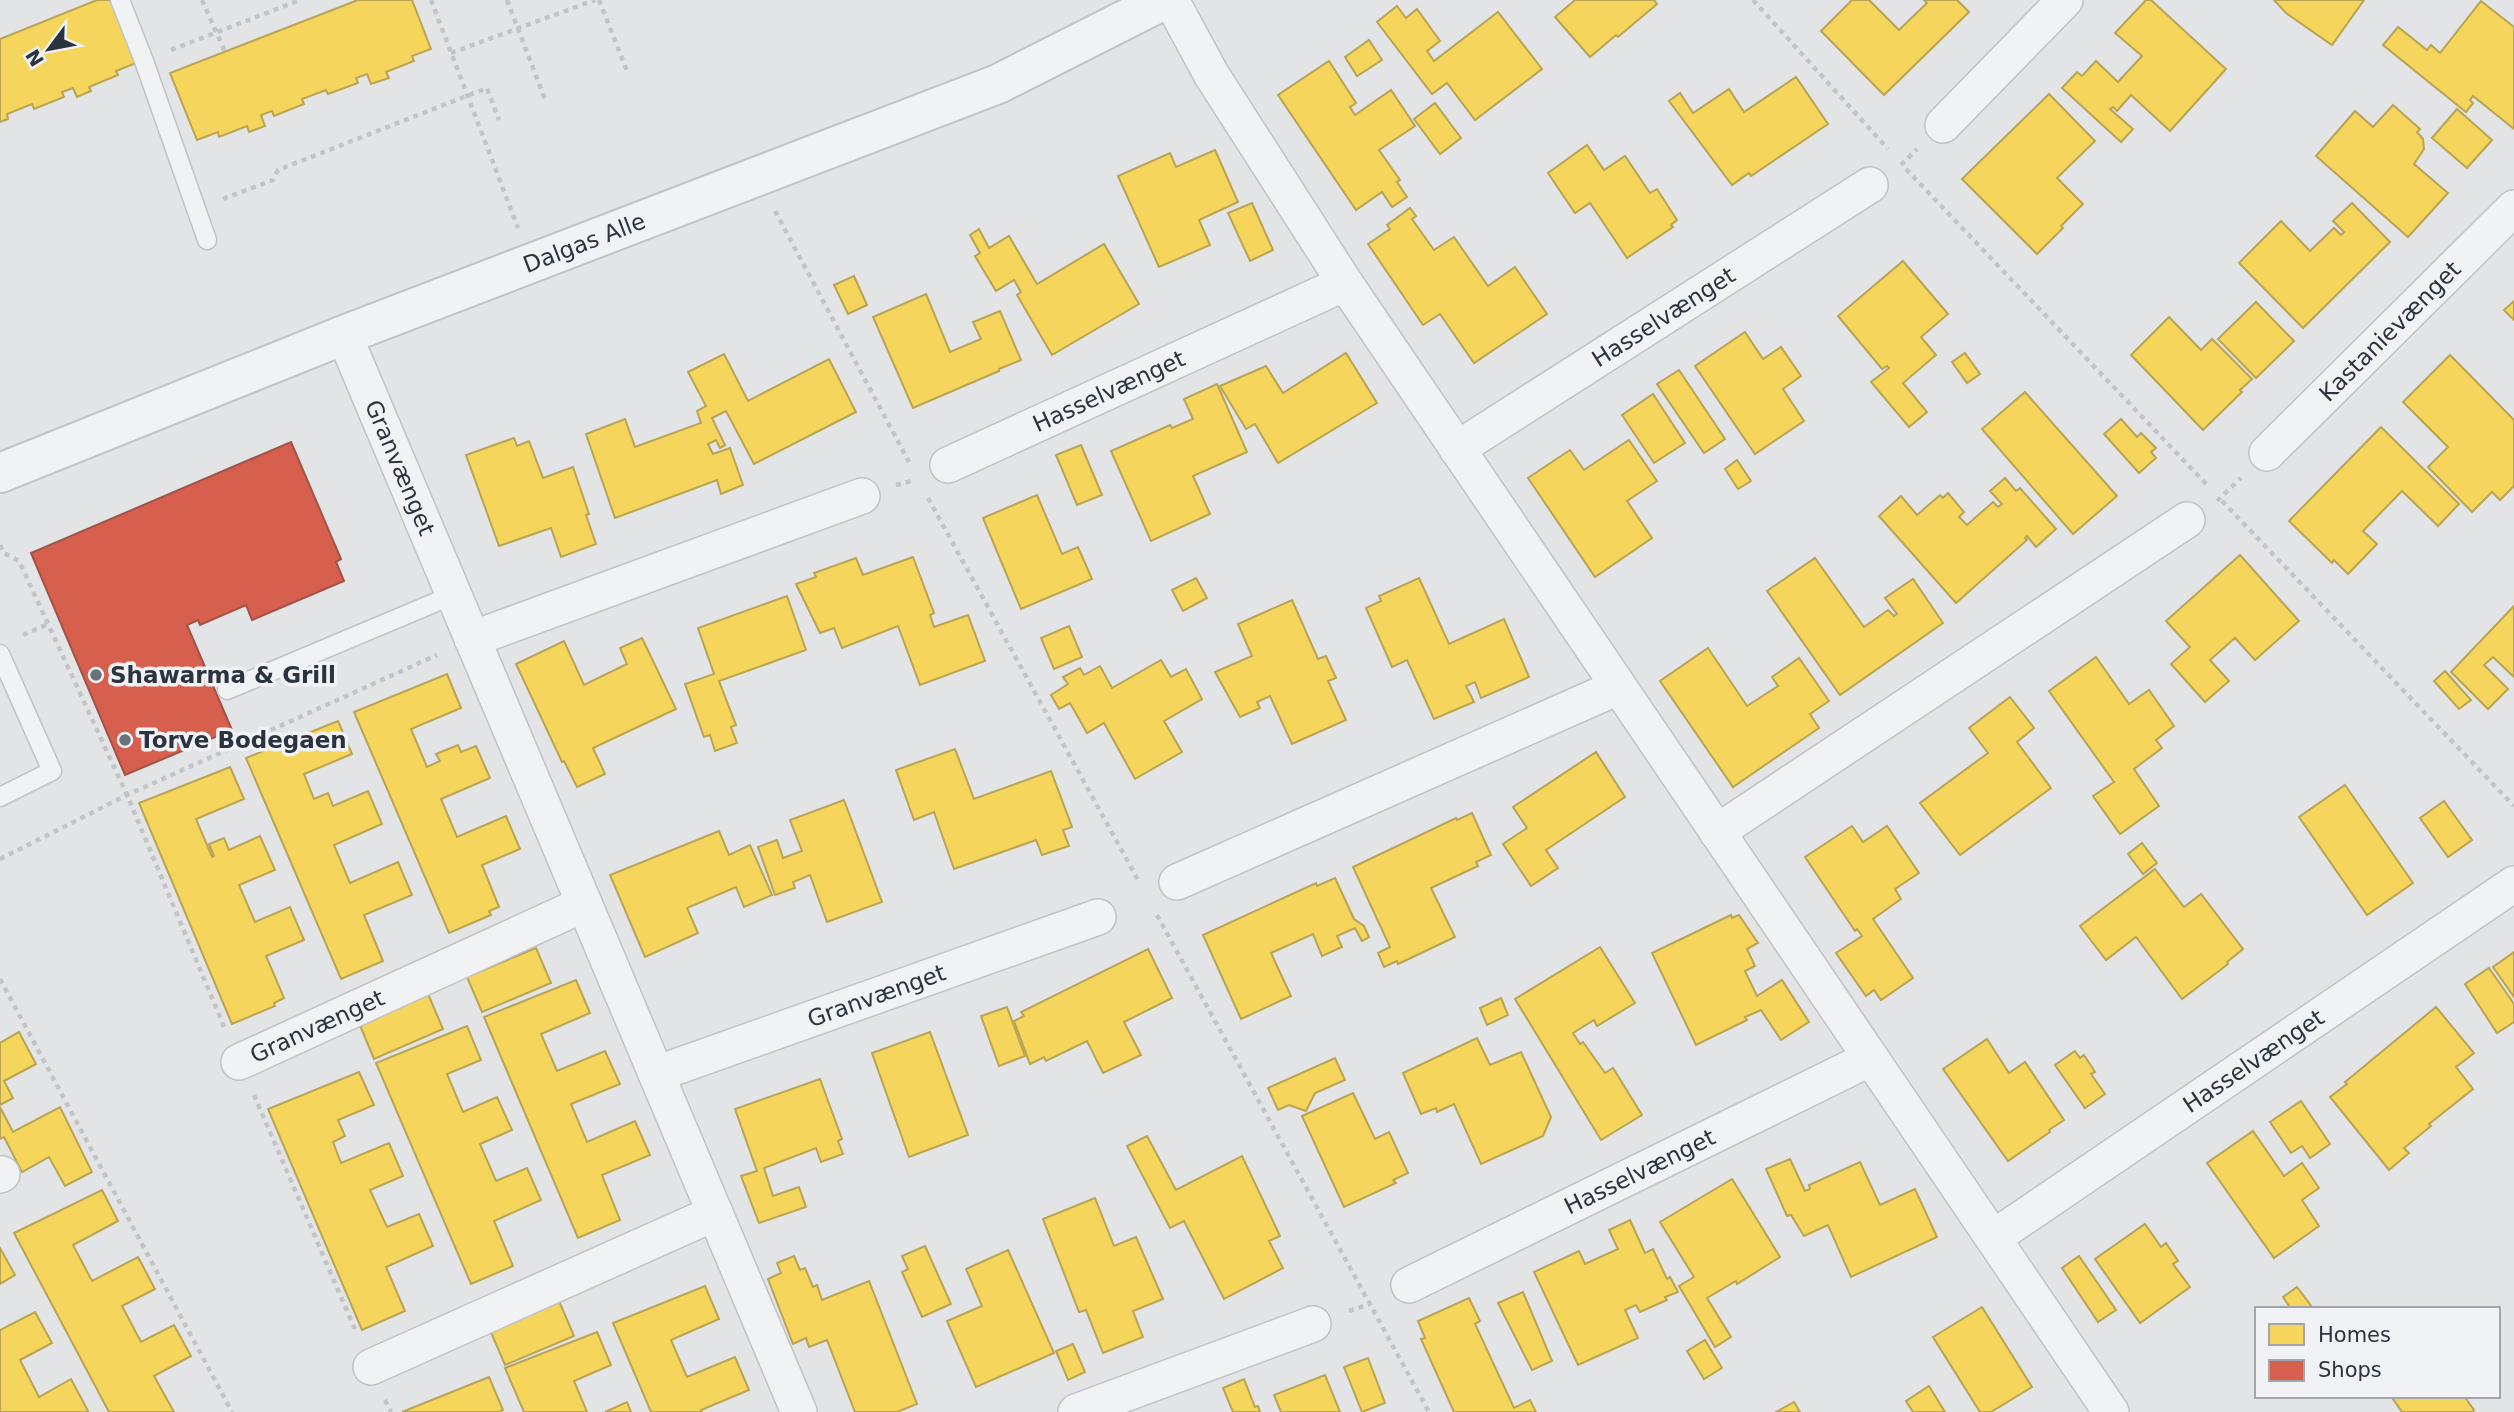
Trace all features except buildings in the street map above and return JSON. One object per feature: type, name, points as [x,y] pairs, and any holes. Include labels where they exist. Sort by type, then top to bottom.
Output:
[{"type":"street","name":"Dalgas Alle","points":[[0,472],[344,335],[998,84],[1164,0]]},
{"type":"street","points":[[1171,0],[1211,74],[1345,283],[2111,1412]]},
{"type":"street","points":[[1943,125],[2065,0]]},
{"type":"street","name":"Hasselvænget","points":[[1457,449],[1870,185]]},
{"type":"street","name":"Kastanievænget","points":[[2267,453],[2514,208]]},
{"type":"street","name":"Hasselvænget","points":[[933,472],[1345,283]]},
{"type":"street","name":"Granvænget","points":[[344,335],[799,1412]]},
{"type":"street","points":[[472,639],[862,496]]},
{"type":"street","points":[[1717,832],[2187,520]]},
{"type":"street","points":[[1162,890],[1618,687]]},
{"type":"street","name":"Hasselvænget","points":[[1993,1238],[2514,884]]},
{"type":"street","name":"Granvænget","points":[[239,1062],[584,904]]},
{"type":"street","name":"Granvænget","points":[[656,1074],[1098,917]]},
{"type":"street","name":"Hasselvænget","points":[[1409,1285],[1871,1058]]},
{"type":"street","points":[[371,1367],[715,1213]]},
{"type":"street","points":[[1076,1412],[1313,1324]]},
{"type":"lane","points":[[120,0],[145,61],[207,240]]},
{"type":"lane","points":[[227,690],[453,595]]},
{"type":"lane","points":[[0,654],[52,771],[0,797]]},
{"type":"path","points":[[202,0],[225,52]]},
{"type":"path","points":[[145,61],[300,0]]},
{"type":"path","points":[[431,0],[531,263]]},
{"type":"path","points":[[507,0],[546,102]]},
{"type":"path","points":[[451,53],[597,0],[627,71]]},
{"type":"path","points":[[1754,0],[1892,154]]},
{"type":"path","points":[[196,209],[273,180],[278,170],[487,88],[499,120]]},
{"type":"path","points":[[1870,185],[1902,164],[1943,125]]},
{"type":"path","points":[[1902,164],[2514,806]]},
{"type":"path","points":[[757,176],[933,472],[1162,890],[1369,1304],[1429,1412]]},
{"type":"path","points":[[2187,520],[2220,499],[2267,453]]},
{"type":"path","points":[[862,496],[933,472]]},
{"type":"path","points":[[0,545],[4,554],[19,561],[127,795],[391,1412]]},
{"type":"path","points":[[0,859],[127,795],[472,639]]},
{"type":"path","points":[[0,979],[229,1410]]},
{"type":"path","points":[[1313,1324],[1369,1304],[1409,1285]]},
{"type":"place","name":"Shawarma & Grill","points":[[96,675]]},
{"type":"place","name":"Torve Bodegaen","points":[[125,740]]}]
